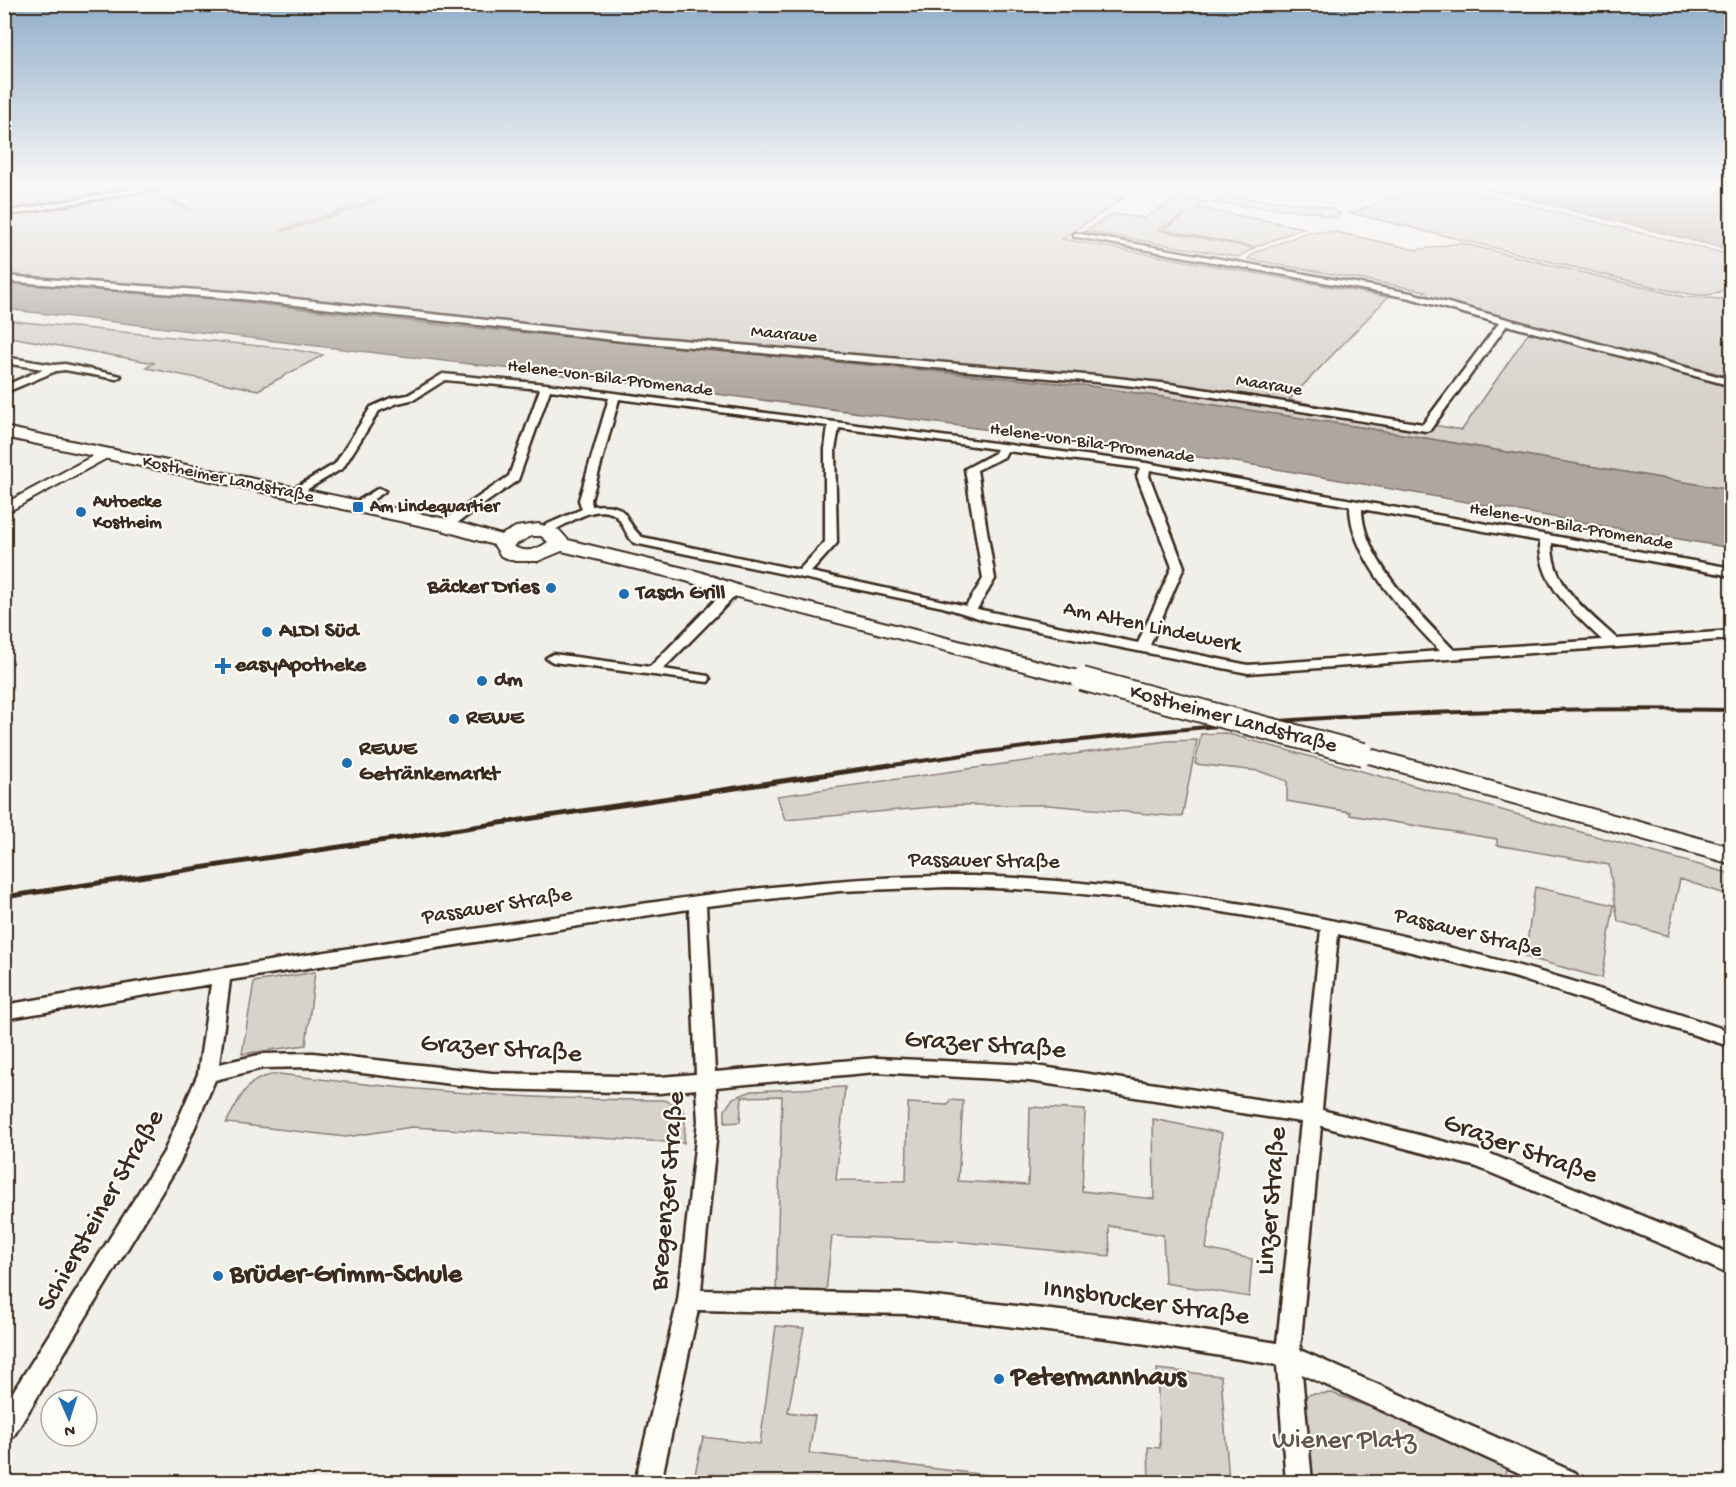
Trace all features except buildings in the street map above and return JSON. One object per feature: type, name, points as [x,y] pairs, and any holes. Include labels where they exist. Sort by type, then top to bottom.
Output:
[{"type":"main road","name":"Kostheimer Landstraße","points":[[4,432],[508,538],[504,550],[514,555],[530,556],[550,540],[687,583],[733,590],[1082,679],[1731,856]]},
{"type":"street","points":[[1194,256],[1411,296],[1731,383]]},
{"type":"street","name":"Maaraue","points":[[4,278],[261,297],[623,338],[1108,380],[1170,387],[1426,428],[1506,320]]},
{"type":"street","points":[[4,360],[116,376]]},
{"type":"street","points":[[4,390],[54,368]]},
{"type":"street","name":"Helene-von-Bila-Promenade","points":[[292,494],[339,466],[375,409],[395,400],[411,397],[443,377],[546,387],[1146,466],[1731,572]]},
{"type":"street","points":[[449,526],[514,478],[546,387]]},
{"type":"street","points":[[550,540],[588,511],[585,500],[615,396]]},
{"type":"street","points":[[802,574],[831,543],[830,449],[834,424]]},
{"type":"street","points":[[969,611],[989,579],[971,469],[1000,455],[1003,447]]},
{"type":"street","points":[[4,510],[104,454]]},
{"type":"street","points":[[1142,648],[1178,567],[1143,476],[1146,466]]},
{"type":"street","points":[[354,507],[379,491]]},
{"type":"street","points":[[1356,504],[1353,514],[1358,534],[1407,608],[1450,654]]},
{"type":"street","name":"Am Alten Lindewerk","points":[[588,511],[616,512],[624,519],[627,531],[638,540],[1248,669],[1433,658],[1450,654],[1731,635]]},
{"type":"street","points":[[1546,538],[1543,554],[1551,577],[1613,643]]},
{"type":"street","points":[[654,672],[733,590]]},
{"type":"street","points":[[553,658],[703,679]]},
{"type":"street","name":"Passauer Straße","points":[[4,1012],[222,974],[697,901],[813,889],[948,881],[1073,887],[1196,902],[1330,926],[1449,952],[1585,990],[1731,1040]]},
{"type":"street","name":"Bregenzer Straße","points":[[648,1482],[689,1300],[708,1121],[708,1081],[697,901]]},
{"type":"street","name":"Linzer Straße","points":[[1299,1482],[1288,1356],[1330,926]]},
{"type":"street","name":"Schiersteiner Straße","points":[[4,1429],[173,1156],[208,1074],[222,974]]},
{"type":"street","name":"Grazer Straße","points":[[208,1074],[262,1061],[313,1060],[492,1081],[660,1085],[876,1065],[1029,1073],[1310,1115],[1481,1159],[1677,1240],[1731,1266]]},
{"type":"street","name":"Innsbrucker Straße","points":[[689,1300],[908,1304],[1122,1329],[1288,1356],[1540,1476],[1567,1482]]},
{"type":"green space","points":[[5,256],[1160,256],[1388,297],[1289,400],[1462,430],[1531,329],[1731,384],[1731,490],[1360,427],[1089,386],[451,326],[224,300],[5,283]]},
{"type":"green space","points":[[1251,256],[1516,256],[1684,297],[1724,299],[1731,295],[1731,377],[1421,295],[1426,291],[1248,259]]},
{"type":"green space","points":[[1529,256],[1731,256],[1731,284],[1724,290],[1701,295],[1667,290]]},
{"type":"green space","points":[[4,320],[290,349],[323,355],[258,390],[146,368],[154,363],[5,336]]},
{"type":"green space","points":[[1225,733],[1728,873],[1731,874],[1731,896],[1680,879],[1668,936],[1618,921],[1609,865],[1497,845],[1497,839],[1350,815],[1350,812],[1287,801],[1287,781],[1259,771],[1195,764],[1201,734]]},
{"type":"green space","points":[[1197,740],[1182,817],[1048,805],[956,805],[785,820],[777,796],[1167,741]]},
{"type":"green space","points":[[1535,887],[1614,905],[1602,978],[1525,957]]},
{"type":"green space","points":[[315,972],[306,1045],[242,1054],[254,982]]},
{"type":"green space","points":[[279,1074],[471,1093],[664,1100],[682,1107],[685,1120],[684,1143],[412,1127],[346,1137],[226,1123],[241,1097],[252,1084],[259,1079]]},
{"type":"green space","points":[[845,1087],[836,1180],[906,1181],[908,1103],[948,1105],[950,1100],[963,1101],[958,1181],[1028,1185],[1030,1107],[1085,1110],[1082,1191],[1154,1199],[1153,1119],[1222,1133],[1206,1249],[1252,1259],[1249,1297],[1165,1283],[1163,1235],[1109,1226],[1110,1256],[953,1241],[832,1236],[826,1292],[776,1291],[782,1096],[742,1097],[740,1122],[725,1123],[725,1110],[733,1098],[752,1091]]},
{"type":"green space","points":[[776,1326],[804,1328],[788,1412],[815,1416],[809,1453],[1043,1482],[732,1482],[694,1478],[703,1437],[760,1444]]},
{"type":"green space","points":[[1157,1369],[1221,1376],[1229,1482],[1149,1482],[1148,1447],[1160,1448]]},
{"type":"green space","name":"Wiener Platz","points":[[1332,1393],[1508,1459],[1505,1482],[1306,1482],[1297,1398],[1311,1394]]},
{"type":"shaded area","points":[[4,283],[224,300],[451,326],[1089,386],[1360,427],[1731,490],[1731,548],[1236,462],[647,385],[5,309]]},
{"type":"railway","points":[[879,767],[1120,736],[1324,718],[1499,711],[1732,710]]},
{"type":"railway","points":[[4,897],[890,765]]},
{"type":"place","name":"Am Lindequartier","points":[[358,507]]},
{"type":"place","name":"Autoecke Kostheim","points":[[81,512]]},
{"type":"place","name":"Bäcker Dries","points":[[551,588]]},
{"type":"place","name":"Tasch Grill","points":[[624,594]]},
{"type":"place","name":"ALDI Süd","points":[[267,632]]},
{"type":"place","name":"easyApotheke","points":[[223,666]]},
{"type":"place","name":"dm","points":[[482,681]]},
{"type":"place","name":"REWE","points":[[454,719]]},
{"type":"place","name":"REWE Getränkemarkt","points":[[347,763]]},
{"type":"place","name":"Brüder-Grimm-Schule","points":[[218,1276]]},
{"type":"place","name":"Petermannhaus","points":[[999,1379]]}]
